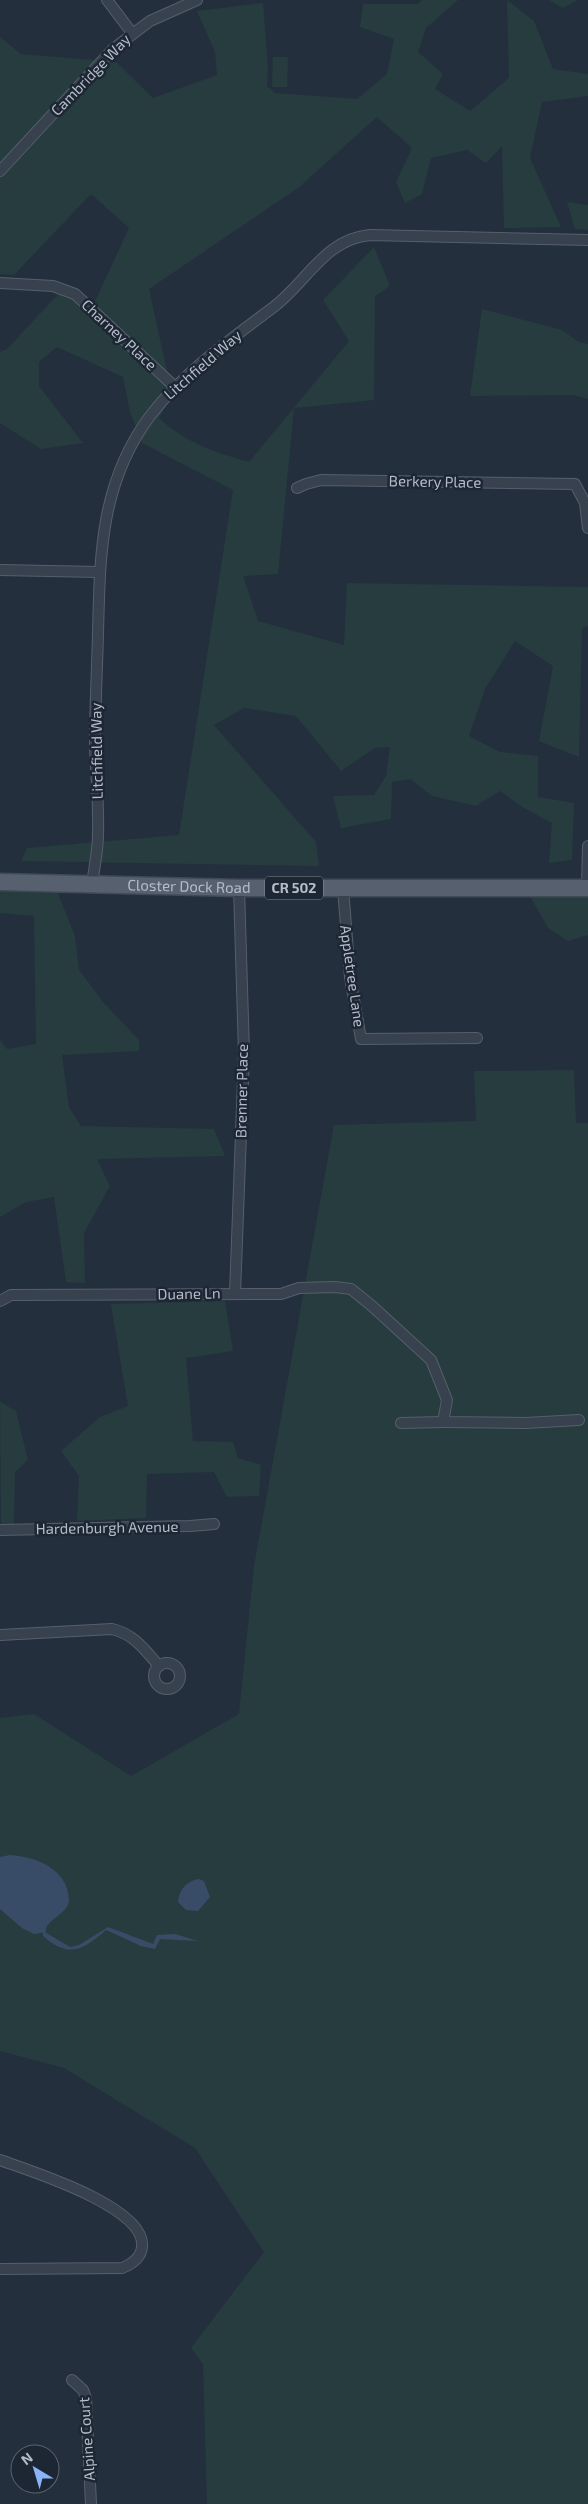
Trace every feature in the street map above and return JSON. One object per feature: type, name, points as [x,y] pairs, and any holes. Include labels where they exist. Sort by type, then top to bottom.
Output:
[{"type":"main road","name":"Closter Dock Road","points":[[0,882],[239,888],[588,888]]},
{"type":"street","points":[[107,0],[132,33]]},
{"type":"street","name":"Cambridge Way","points":[[0,171],[113,49],[132,33],[165,12],[197,0]]},
{"type":"street","name":"Litchfield Way","points":[[92,884],[98,836],[95,745],[99,572],[104,525],[116,480],[136,438],[175,387],[226,343],[282,300],[324,255],[351,238],[378,235],[588,240]]},
{"type":"street","name":"Charney Place","points":[[0,283],[53,286],[75,294],[175,387]]},
{"type":"street","name":"Berkery Place","points":[[297,488],[321,480],[588,484]]},
{"type":"street","points":[[575,484],[585,503],[588,528]]},
{"type":"street","points":[[0,570],[99,572]]},
{"type":"street","points":[[588,846],[588,888]]},
{"type":"street","name":"Brenner Place","points":[[235,1294],[244,1053],[239,888]]},
{"type":"street","name":"Appletree Lane","points":[[342,888],[350,977],[361,1039],[477,1038]]},
{"type":"street","name":"Duane Ln","points":[[0,1302],[10,1296],[281,1294],[299,1288],[335,1287],[351,1289],[431,1360],[447,1400],[444,1422]]},
{"type":"street","points":[[401,1423],[525,1423],[579,1420]]},
{"type":"street","name":"Hardenburgh Avenue","points":[[0,1530],[214,1524]]},
{"type":"street","points":[[0,1635],[112,1628],[135,1639],[159,1666]]},
{"type":"street","points":[[0,2160],[94,2197],[110,2206],[135,2226],[142,2240],[140,2254],[136,2260],[122,2268],[0,2269]]},
{"type":"street","name":"Alpine Court","points":[[72,2380],[83,2390],[86,2398],[91,2504]]},
{"type":"green space","points":[[422,0],[458,0],[426,28],[418,52],[443,74],[435,89],[470,111],[509,78],[507,0],[534,21],[553,69],[588,74],[588,96],[542,102],[530,158],[561,227],[504,228],[502,146],[486,163],[467,150],[431,158],[422,194],[405,203],[396,182],[412,148],[377,117],[298,188],[149,289],[172,394],[159,418],[169,427],[201,446],[249,462],[349,341],[323,300],[374,247],[390,286],[375,296],[374,400],[294,408],[278,574],[243,576],[258,621],[344,645],[347,583],[588,587],[588,626],[582,628],[579,757],[539,741],[553,666],[515,641],[485,689],[469,736],[500,752],[538,756],[538,797],[574,803],[572,860],[549,863],[552,823],[522,807],[500,791],[476,806],[432,796],[411,779],[392,782],[391,819],[341,828],[333,796],[374,795],[386,776],[390,747],[375,748],[341,771],[296,716],[244,708],[214,725],[316,842],[319,866],[21,861],[27,848],[179,835],[233,490],[142,443],[130,412],[123,377],[57,347],[39,362],[39,386],[83,443],[41,449],[0,423],[0,352],[7,349],[63,289],[92,308],[129,228],[91,194],[14,275],[0,274],[0,37],[21,54],[116,62],[153,98],[217,75],[215,52],[197,11],[263,3],[268,67],[267,86],[275,93],[357,99],[387,74],[394,39],[360,27],[363,4],[418,4]]},
{"type":"green space","points":[[549,0],[578,0],[563,8]]},
{"type":"green space","points":[[273,57],[288,57],[287,87],[272,87]]},
{"type":"green space","points":[[567,202],[588,205],[588,230],[575,229]]},
{"type":"green space","points":[[482,309],[562,330],[579,342],[588,344],[588,399],[573,395],[470,396]]},
{"type":"green space","points":[[0,890],[57,891],[75,936],[79,970],[103,1002],[139,1040],[139,1051],[62,1055],[69,1107],[81,1126],[214,1129],[225,1156],[97,1159],[110,1186],[84,1233],[85,1283],[66,1282],[54,1197],[26,1202],[0,1217],[0,1040],[7,1049],[36,1044],[34,916],[0,913]]},
{"type":"green space","points":[[529,894],[588,894],[588,935],[568,941],[548,928]]},
{"type":"green space","points":[[574,1070],[576,1123],[588,1123],[588,2504],[207,2504],[203,2364],[191,2348],[264,2252],[195,2148],[64,2068],[0,2051],[0,1718],[34,1714],[131,1776],[239,1714],[254,1566],[334,1125],[476,1121],[474,1071]]},
{"type":"green space","points":[[225,1301],[233,1351],[186,1358],[193,1441],[233,1442],[238,1458],[261,1465],[259,1496],[227,1497],[214,1472],[147,1474],[146,1518],[77,1521],[79,1476],[61,1451],[100,1417],[128,1406],[111,1304]]},
{"type":"green space","points":[[0,1402],[16,1411],[28,1460],[15,1472],[14,1524],[1,1524]]},
{"type":"water","points":[[10,1855],[40,1862],[57,1873],[63,1880],[67,1889],[68,1905],[49,1924],[46,1932],[34,1934],[22,1928],[0,1909],[0,1857]]},
{"type":"water","points":[[199,1879],[204,1881],[210,1897],[198,1911],[186,1910],[178,1902],[180,1894],[187,1884]]},
{"type":"water","points":[[108,1927],[153,1944],[157,1935],[175,1934],[198,1941],[160,1939],[155,1949],[141,1946],[106,1930],[83,1947],[68,1949],[61,1948],[43,1936],[43,1931],[70,1947],[79,1945]]}]
